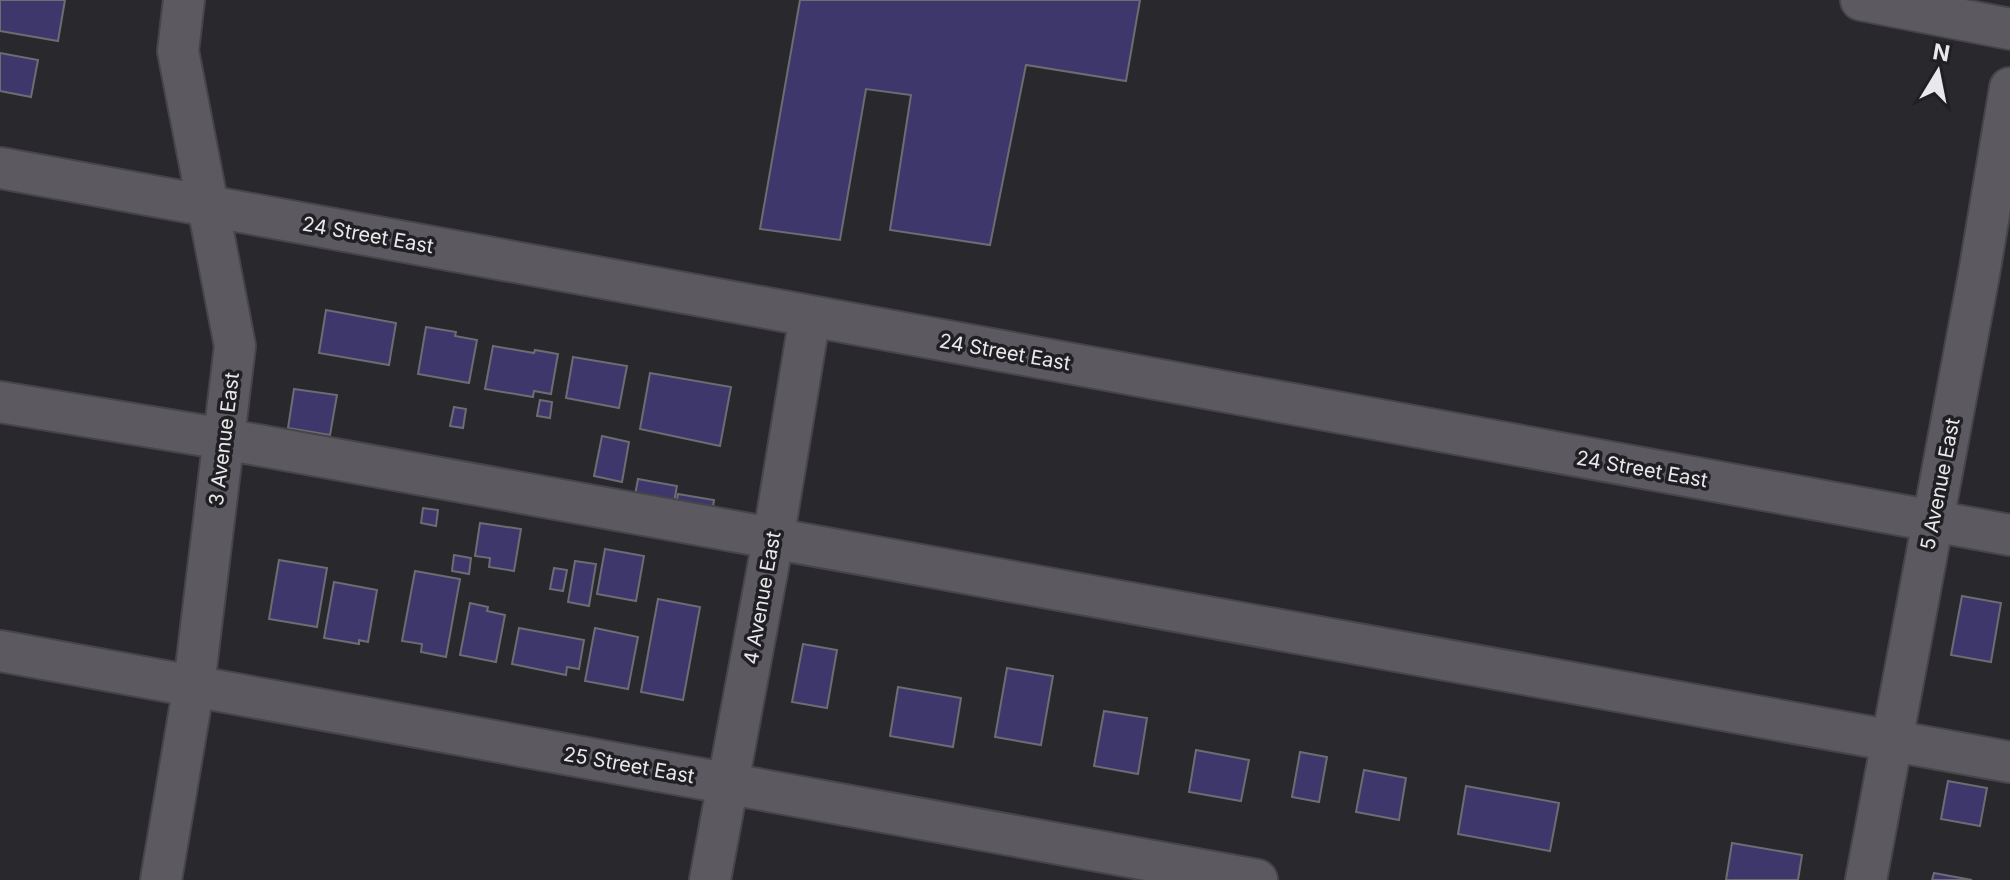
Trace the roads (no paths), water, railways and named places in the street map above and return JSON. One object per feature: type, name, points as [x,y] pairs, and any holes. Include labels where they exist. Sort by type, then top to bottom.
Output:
[{"type":"street","name":"3 Avenue East","points":[[161,880],[194,685],[235,346],[178,51],[184,0]]},
{"type":"street","points":[[1861,0],[2010,29]]},
{"type":"street","name":"5 Avenue East","points":[[1866,880],[1933,522],[1995,276],[2010,88]]},
{"type":"street","name":"24 Street East","points":[[0,168],[2010,535]]},
{"type":"street","name":"4 Avenue East","points":[[710,880],[773,540],[810,316]]},
{"type":"street","points":[[0,402],[224,439],[2010,762]]},
{"type":"street","name":"25 Street East","points":[[0,651],[1257,880]]}]
